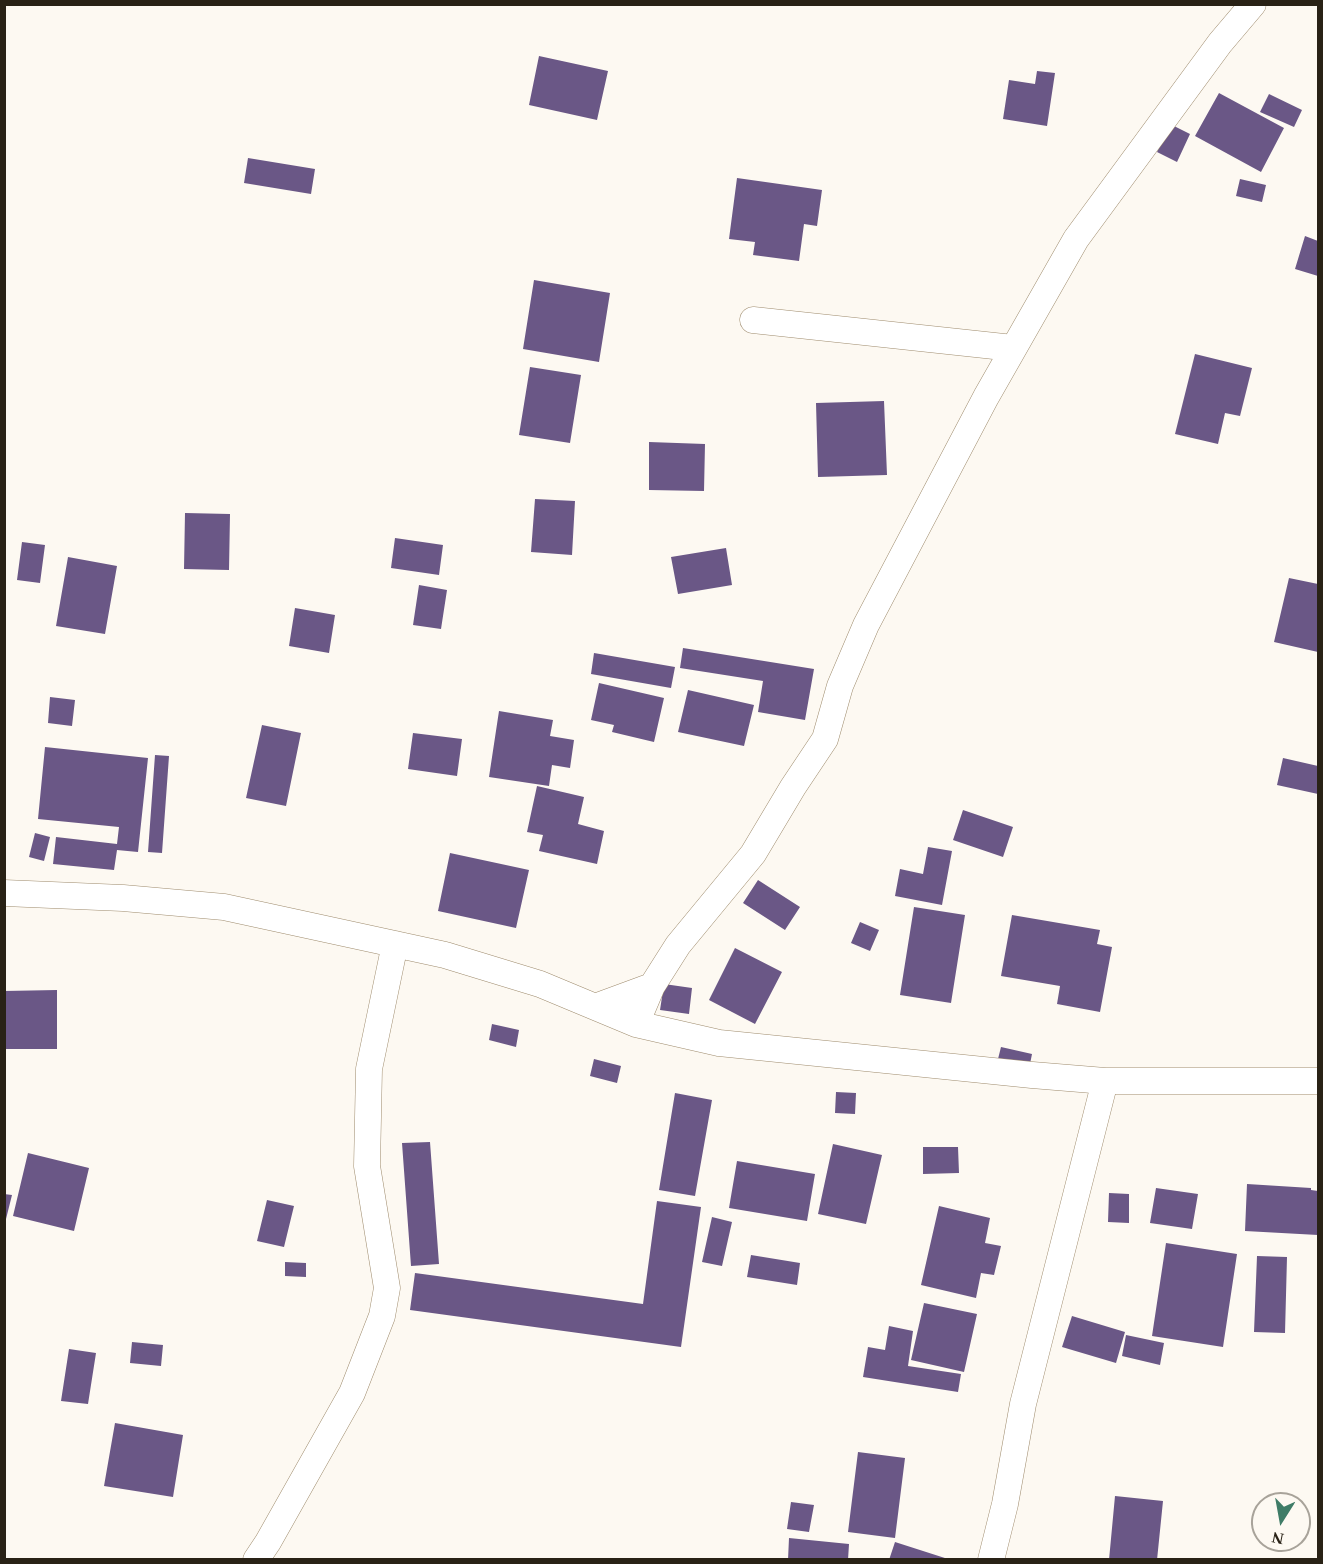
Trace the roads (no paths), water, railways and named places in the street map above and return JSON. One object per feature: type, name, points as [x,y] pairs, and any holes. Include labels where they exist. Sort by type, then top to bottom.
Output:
[{"type":"street","points":[[636,1024],[652,986],[678,945],[753,854],[825,739],[840,686],[866,625],[986,397],[1076,239],[1220,43],[1253,4]]},
{"type":"street","points":[[753,320],[1013,348]]},
{"type":"street","points":[[4,893],[123,898],[224,907],[445,955],[540,984],[636,1024],[719,1043],[1032,1076],[1105,1081],[1318,1081]]},
{"type":"street","points":[[256,1560],[352,1393],[382,1316],[387,1288],[367,1166],[369,1069],[395,944]]},
{"type":"street","points":[[595,1007],[652,986]]},
{"type":"street","points":[[991,1560],[1005,1504],[1023,1404],[1105,1081]]}]
